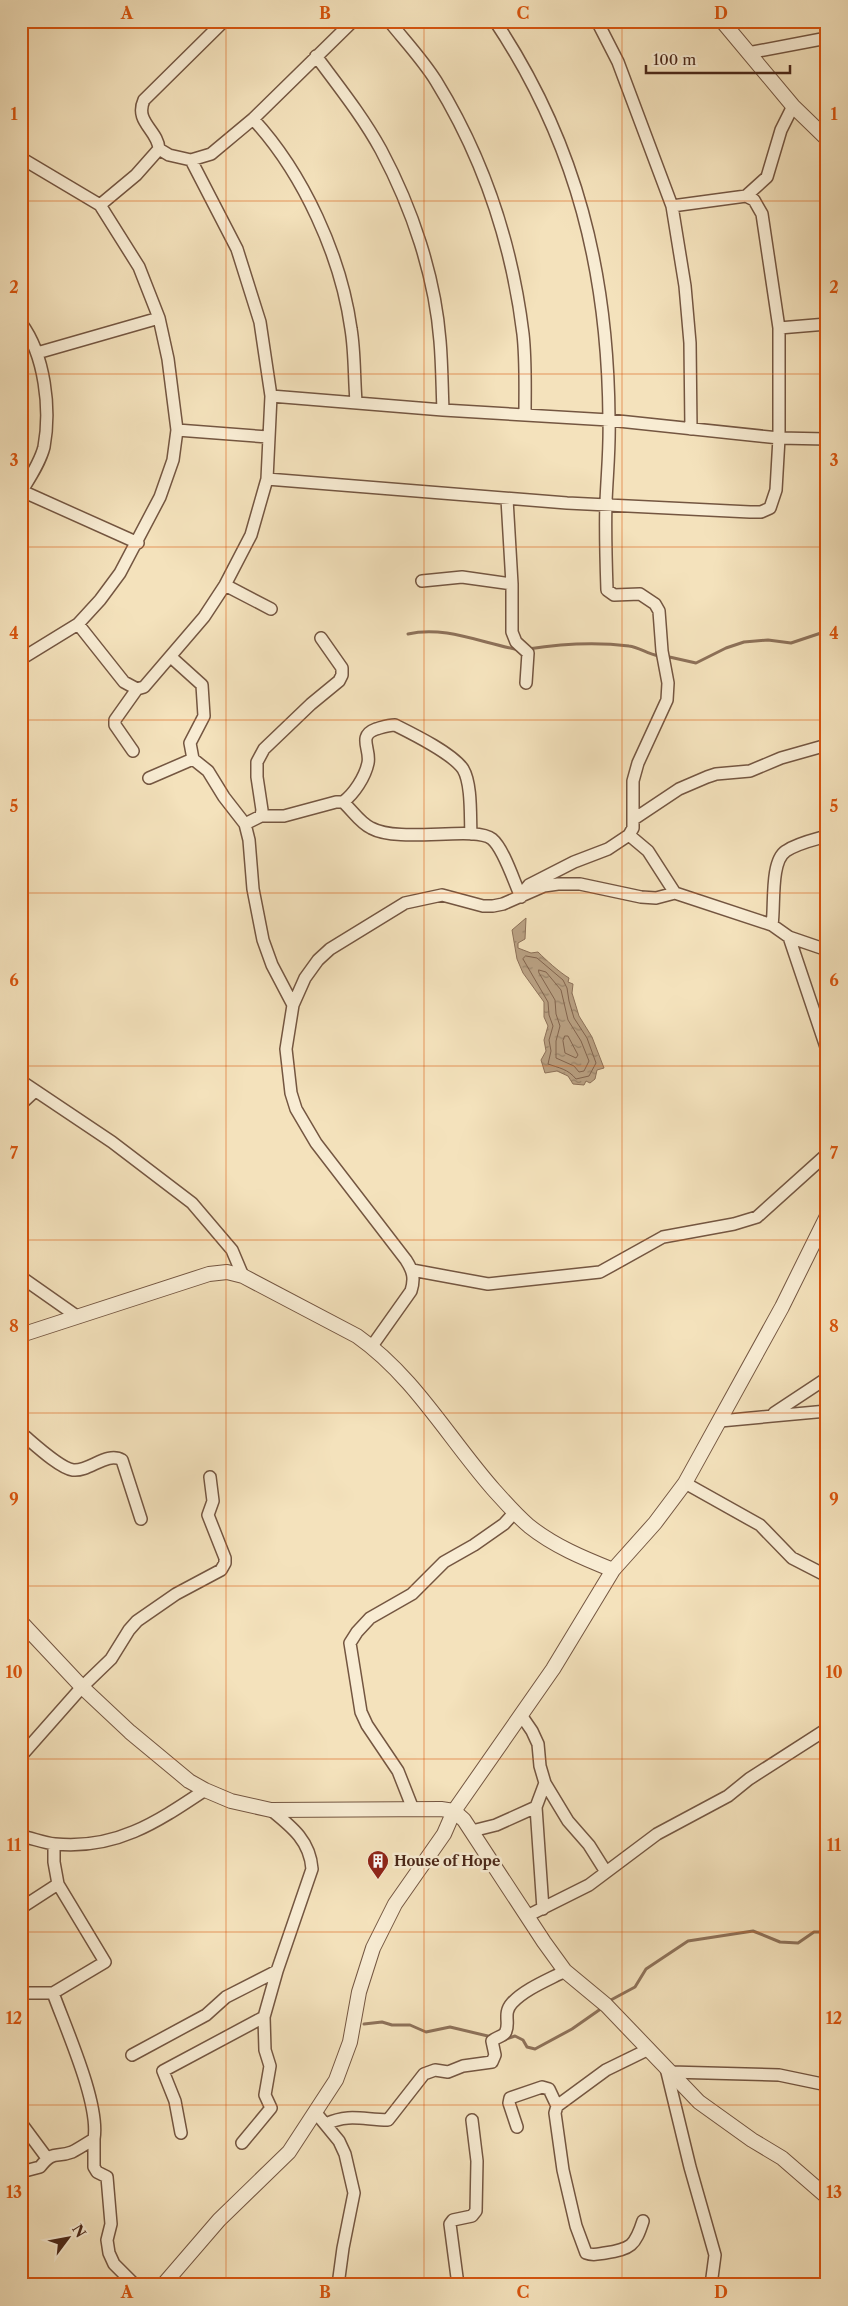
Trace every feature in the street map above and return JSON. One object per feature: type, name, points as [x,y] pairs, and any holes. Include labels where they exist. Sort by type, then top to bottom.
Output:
[{"type":"street","points":[[100,205],[136,175],[159,150],[158,142],[141,115],[144,100],[224,21]]},
{"type":"street","points":[[159,150],[169,155],[191,160],[211,154],[252,119],[354,21]]},
{"type":"street","points":[[390,21],[435,79],[456,116],[480,164],[499,215],[512,265],[523,336],[525,414]]},
{"type":"street","points":[[495,21],[553,124],[576,183],[591,241],[605,337],[609,420],[606,504],[606,590],[614,595],[640,594],[655,604],[659,611],[662,650],[668,683],[667,700],[638,763],[633,781],[634,819],[633,828],[629,835],[608,849],[574,862],[529,885],[521,897]]},
{"type":"street","points":[[598,21],[618,62],[672,206],[686,286],[690,343],[691,429]]},
{"type":"street","points":[[722,21],[792,106],[827,139]]},
{"type":"street","points":[[748,53],[827,38]]},
{"type":"street","points":[[316,56],[353,105],[381,150],[407,207],[422,249],[433,292],[440,341],[443,410]]},
{"type":"street","points":[[746,196],[767,177],[781,130],[792,106]]},
{"type":"street","points":[[252,119],[271,139],[297,179],[323,230],[341,284],[351,329],[356,402]]},
{"type":"street","points":[[21,158],[100,205],[139,267],[159,318],[169,368],[177,430],[172,460],[160,498],[138,543],[100,600],[78,624],[21,659]]},
{"type":"street","points":[[133,751],[114,725],[115,720],[138,689],[150,682],[204,617],[225,585],[251,535],[267,479],[270,396],[260,322],[237,249],[191,160]]},
{"type":"street","points":[[267,479],[507,499],[750,512],[766,510],[772,504],[776,490],[779,438],[779,328],[762,214],[754,200],[746,196],[672,206]]},
{"type":"street","points":[[37,353],[159,318]]},
{"type":"street","points":[[21,323],[37,353],[43,380],[46,414],[44,448],[22,492],[138,543]]},
{"type":"street","points":[[779,328],[827,324]]},
{"type":"street","points":[[270,396],[443,410],[609,420],[779,438],[827,439]]},
{"type":"street","points":[[177,430],[268,437]]},
{"type":"street","points":[[507,499],[512,584],[512,632],[516,642],[526,651],[526,682]]},
{"type":"street","points":[[422,581],[462,577],[512,584]]},
{"type":"street","points":[[225,585],[271,610]]},
{"type":"street","points":[[78,624],[124,682],[138,689]]},
{"type":"street","points":[[261,816],[257,762],[264,749],[310,704],[339,681],[342,675],[342,668],[322,638]]},
{"type":"street","points":[[171,657],[202,685],[204,716],[190,744],[193,758],[208,771],[224,797],[246,824],[253,889],[263,940],[272,965],[292,1005]]},
{"type":"street","points":[[246,824],[261,816],[284,816],[336,802],[343,802],[354,793],[368,764],[366,736],[371,731],[395,725],[436,747],[463,769],[470,802],[471,834]]},
{"type":"street","points":[[634,819],[679,789],[707,777],[716,774],[750,771],[781,758],[827,745]]},
{"type":"street","points":[[149,778],[193,758]]},
{"type":"street","points":[[343,802],[369,828],[386,834],[433,836],[471,834],[487,836],[494,840],[521,897]]},
{"type":"street","points":[[629,835],[648,851],[675,893]]},
{"type":"street","points":[[772,925],[775,908],[774,881],[776,866],[784,852],[797,845],[827,836]]},
{"type":"street","points":[[372,1346],[411,1291],[414,1281],[412,1270],[316,1143],[296,1109],[291,1093],[286,1049],[292,1005],[305,978],[318,960],[330,949],[397,907],[433,896],[442,895],[483,906],[503,904],[544,886],[580,884],[641,897],[656,898],[675,893],[772,925],[789,937],[827,950]]},
{"type":"street","points":[[789,937],[827,1050]]},
{"type":"street","points":[[21,1081],[104,1136],[192,1203],[232,1250],[243,1276]]},
{"type":"street","points":[[21,1104],[35,1091]]},
{"type":"street","points":[[412,1270],[488,1284],[600,1272],[663,1237],[734,1224],[757,1216],[827,1154]]},
{"type":"street","points":[[163,2285],[219,2220],[284,2158],[316,2113],[340,2072],[355,2023],[359,1992],[373,1948],[395,1904],[444,1834],[454,1811],[553,1669],[613,1570],[649,1530],[685,1483],[782,1307],[827,1216]]},
{"type":"street","points":[[21,1335],[209,1274],[227,1272],[243,1276],[372,1346],[423,1400],[470,1463],[514,1513],[560,1548],[613,1570]]},
{"type":"street","points":[[21,1277],[78,1317]]},
{"type":"street","points":[[772,1415],[827,1378]]},
{"type":"street","points":[[720,1421],[827,1411]]},
{"type":"street","points":[[21,1432],[38,1448],[71,1469],[84,1470],[113,1457],[122,1460],[141,1519]]},
{"type":"street","points":[[21,1756],[82,1687],[111,1659],[129,1630],[138,1621],[176,1594],[221,1570],[225,1564],[223,1552],[208,1521],[212,1501],[210,1477]]},
{"type":"street","points":[[685,1483],[760,1525],[792,1558],[827,1576]]},
{"type":"street","points":[[413,1809],[398,1771],[367,1725],[362,1712],[350,1643],[370,1618],[412,1594],[444,1562],[497,1529],[514,1513]]},
{"type":"street","points":[[21,1622],[82,1687],[130,1732],[189,1781],[205,1790],[231,1801],[271,1810],[441,1809],[454,1811],[472,1831],[526,1916],[565,1971],[606,2005],[699,2102],[729,2125],[789,2163],[827,2197]]},
{"type":"street","points":[[521,1715],[538,1744],[540,1766],[545,1783],[568,1821],[589,1845],[606,1872]]},
{"type":"street","points":[[526,1916],[589,1885],[657,1834],[728,1796],[748,1779],[827,1729]]},
{"type":"street","points":[[543,1909],[536,1807],[545,1783]]},
{"type":"street","points":[[21,1836],[54,1844],[86,1844],[134,1833],[205,1790]]},
{"type":"street","points":[[472,1831],[496,1825],[536,1807]]},
{"type":"street","points":[[242,2143],[271,2108],[265,2095],[270,2066],[265,2050],[264,2017],[276,1971],[312,1869],[311,1857],[298,1832],[271,1810]]},
{"type":"street","points":[[21,1993],[53,1993],[105,1962],[58,1884],[54,1862],[54,1844]]},
{"type":"street","points":[[21,1908],[58,1884]]},
{"type":"street","points":[[132,2055],[206,2015],[226,1997],[276,1971]]},
{"type":"street","points":[[326,2124],[354,2117],[388,2120],[424,2074],[435,2070],[448,2072],[463,2066],[492,2062],[495,2055],[492,2041],[504,2034],[506,2012],[512,2003],[565,1971]]},
{"type":"street","points":[[53,1993],[92,2102],[96,2126],[94,2167],[97,2172],[107,2177],[111,2224],[107,2240],[109,2253],[114,2264],[135,2285]]},
{"type":"street","points":[[181,2133],[176,2101],[163,2071],[264,2017]]},
{"type":"street","points":[[643,2221],[638,2238],[627,2250],[592,2255],[586,2252],[576,2226],[563,2170],[555,2113],[557,2106],[606,2070],[649,2049]]},
{"type":"street","points":[[668,2070],[779,2075],[827,2085]]},
{"type":"street","points":[[668,2070],[690,2168],[715,2255],[711,2285]]},
{"type":"street","points":[[518,2128],[509,2103],[510,2098],[542,2086],[549,2089],[557,2106]]},
{"type":"street","points":[[316,2113],[326,2124],[345,2154],[354,2193],[338,2285]]},
{"type":"street","points":[[458,2285],[450,2224],[453,2220],[472,2216],[476,2211],[477,2161],[472,2120]]},
{"type":"street","points":[[21,2123],[47,2158]]},
{"type":"street","points":[[21,2172],[40,2168],[47,2158],[58,2153],[70,2152],[94,2139]]},
{"type":"water","points":[[526,918],[525,939],[518,943],[518,948],[531,953],[538,952],[569,978],[568,982],[573,984],[572,993],[579,1016],[592,1037],[604,1068],[597,1070],[595,1079],[590,1083],[586,1081],[584,1085],[573,1084],[568,1076],[557,1071],[545,1073],[541,1060],[546,1051],[544,1040],[548,1026],[544,1017],[544,1002],[523,973],[517,959],[512,930]]},
{"type":"waterway","points":[[665,656],[696,663],[726,648],[744,642],[768,640],[791,643],[827,631]]},
{"type":"waterway","points":[[408,634],[436,632],[464,636],[520,650]]},
{"type":"waterway","points":[[528,649],[604,644],[633,647],[659,656]]},
{"type":"waterway","points":[[609,2001],[635,1987],[646,1969],[688,1941],[753,1931],[780,1942],[798,1943],[814,1932],[827,1932]]},
{"type":"waterway","points":[[506,2039],[515,2036],[523,2040],[527,2047],[535,2049],[572,2029],[602,2008]]},
{"type":"waterway","points":[[364,2024],[382,2022],[392,2025],[410,2025],[426,2032],[450,2027],[492,2037]]},
{"type":"place","name":"House of Hope","points":[[378,1880]]}]
